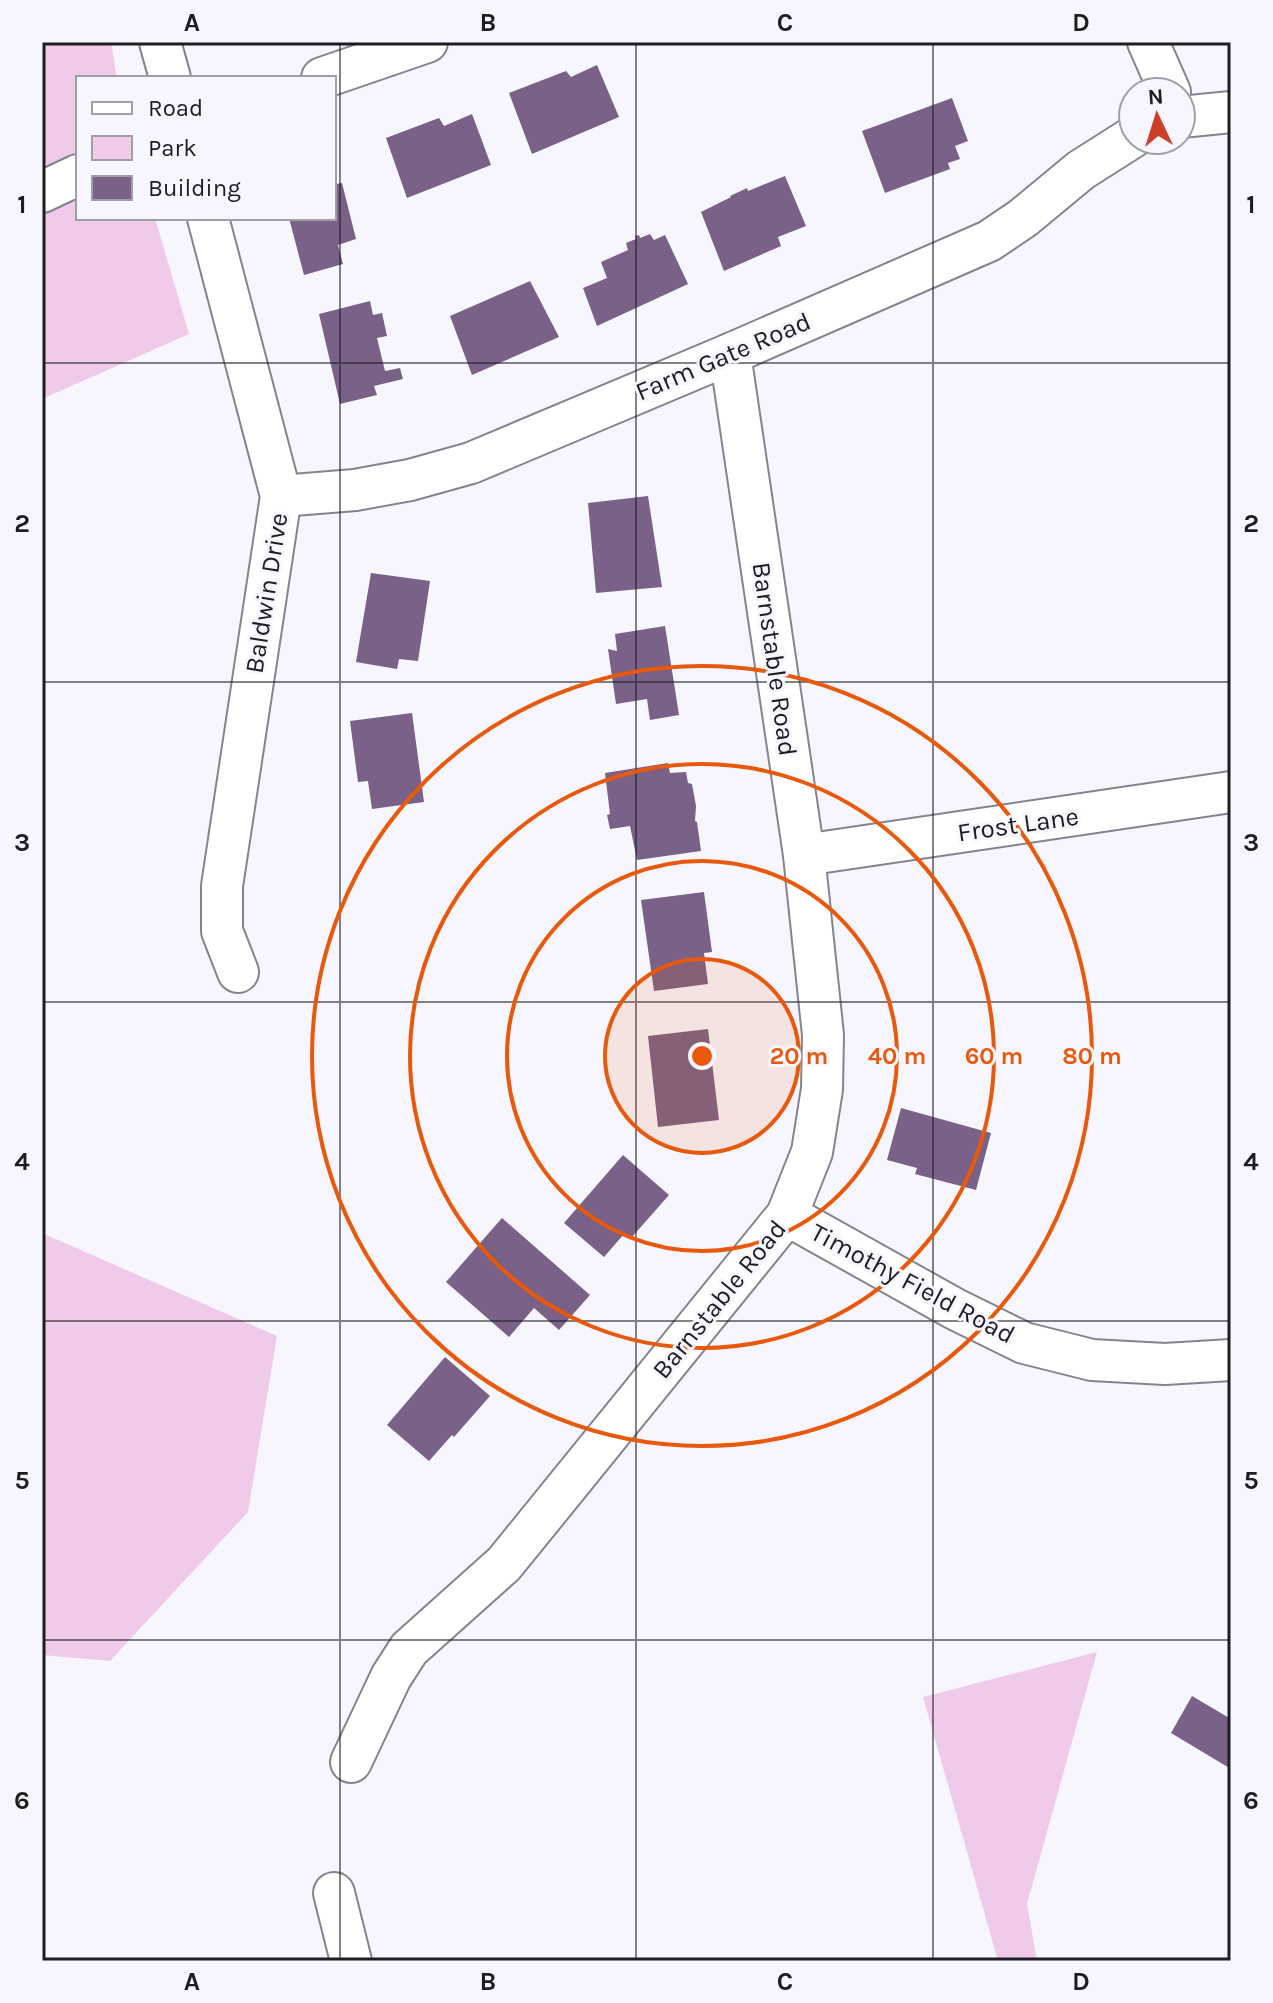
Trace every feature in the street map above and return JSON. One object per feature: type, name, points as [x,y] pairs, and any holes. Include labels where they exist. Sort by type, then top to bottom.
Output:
[{"type":"street","points":[[160,42],[169,76]]},
{"type":"street","points":[[328,76],[427,42]]},
{"type":"street","points":[[1148,42],[1164,76]]},
{"type":"street","points":[[1197,111],[1231,112]]},
{"type":"street","name":"Farm Gate Road","points":[[281,496],[355,490],[410,480],[471,463],[989,241],[1023,218],[1081,170],[1117,147]]},
{"type":"street","points":[[42,192],[76,176]]},
{"type":"street","name":"Baldwin Drive","points":[[209,220],[281,496],[222,886],[222,931],[238,972]]},
{"type":"street","name":"Barnstable Road","points":[[351,1762],[391,1677],[409,1649],[504,1564],[787,1215],[812,1152],[822,1089],[823,1035],[804,855],[730,354]]},
{"type":"street","name":"Frost Lane","points":[[804,855],[1231,792]]},
{"type":"street","name":"Timothy Field Road","points":[[787,1215],[955,1309],[1024,1343],[1092,1360],[1165,1364],[1231,1360]]},
{"type":"street","points":[[334,1893],[351,1961]]},
{"type":"green space","points":[[42,42],[111,42],[117,76],[76,76],[76,220],[156,220],[189,334],[42,399]]},
{"type":"green space","points":[[42,1233],[277,1336],[248,1512],[110,1661],[42,1655]]},
{"type":"green space","points":[[1097,1652],[1027,1904],[1037,1961],[998,1961],[923,1697]]},
{"type":"building","points":[[597,65],[619,117],[532,154],[509,93],[566,71],[571,77]]},
{"type":"building","points":[[952,98],[968,141],[955,146],[960,159],[948,163],[950,169],[885,193],[862,131]]},
{"type":"building","points":[[472,114],[491,165],[407,198],[386,138],[439,118],[444,126]]},
{"type":"building","points":[[785,176],[806,226],[778,237],[781,246],[724,271],[701,212],[747,188],[748,191]]},
{"type":"building","points":[[342,183],[356,239],[338,245],[343,264],[304,275],[290,220],[336,220],[336,184]]},
{"type":"building","points":[[650,234],[654,240],[665,235],[688,284],[597,326],[583,288],[607,278],[601,262],[628,250],[626,243],[636,239],[635,236],[639,235],[640,238]]},
{"type":"building","points":[[530,281],[559,337],[472,375],[450,316]]},
{"type":"building","points":[[370,301],[373,315],[382,313],[387,336],[377,338],[385,371],[400,368],[403,379],[374,386],[377,395],[340,404],[319,314]]},
{"type":"building","points":[[648,496],[662,587],[596,593],[588,503]]},
{"type":"building","points":[[371,573],[430,581],[418,661],[399,659],[397,669],[356,662]]},
{"type":"building","points":[[665,626],[679,715],[650,720],[647,699],[616,704],[608,649],[617,651],[615,634]]},
{"type":"building","points":[[412,713],[424,802],[372,809],[368,781],[358,782],[350,721]]},
{"type":"building","points":[[668,763],[670,773],[686,772],[688,783],[692,784],[701,851],[637,860],[630,826],[610,829],[605,773]]},
{"type":"building","points":[[704,892],[712,952],[704,953],[708,984],[654,991],[641,900]]},
{"type":"building","points":[[708,1029],[719,1120],[658,1127],[648,1036]]},
{"type":"building","points":[[901,1108],[991,1133],[976,1190],[915,1174],[917,1168],[887,1160]]},
{"type":"building","points":[[623,1155],[669,1195],[632,1237],[624,1234],[604,1257],[564,1223]]},
{"type":"building","points":[[502,1218],[590,1295],[559,1330],[534,1308],[509,1337],[446,1282]]},
{"type":"building","points":[[445,1357],[490,1396],[429,1461],[387,1425]]},
{"type":"building","points":[[1192,1696],[1231,1719],[1231,1769],[1171,1733]]}]
